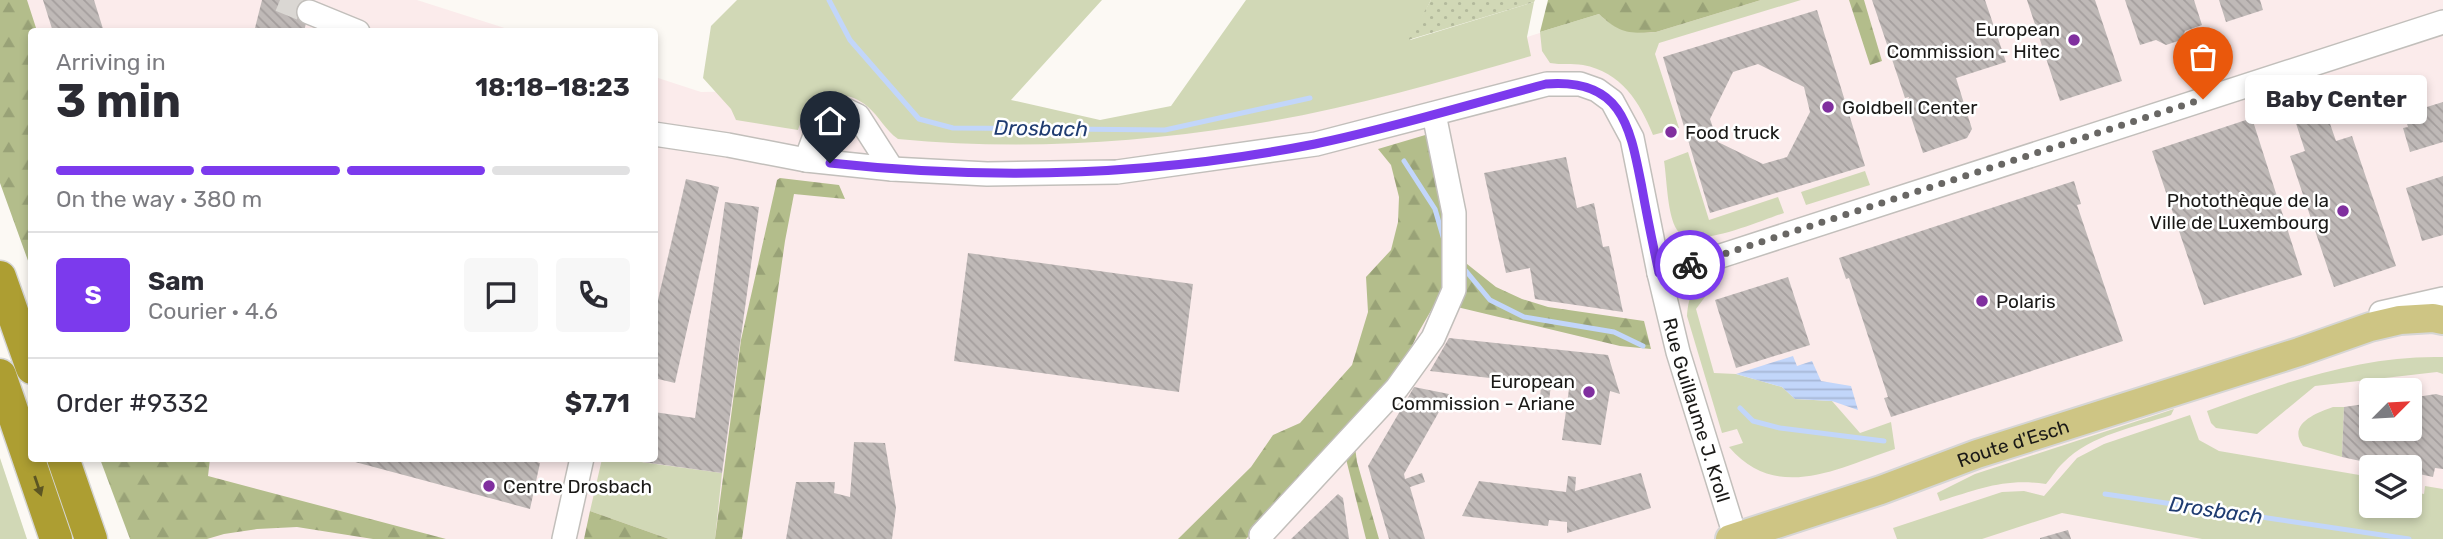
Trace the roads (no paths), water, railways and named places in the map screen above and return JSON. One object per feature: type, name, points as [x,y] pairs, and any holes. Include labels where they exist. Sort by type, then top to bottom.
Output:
[{"type":"highway","points":[[0,277],[28,357]]},
{"type":"highway","points":[[0,375],[28,456]]},
{"type":"highway","points":[[30,462],[57,539]]},
{"type":"highway","points":[[64,462],[91,539]]},
{"type":"main road","name":"Route d'Esch","points":[[1734,538],[1881,490],[1977,454],[2300,352],[2370,327],[2400,320],[2443,320]]},
{"type":"main road","name":"Route d'Esch","points":[[2300,352],[2417,335],[2443,337]]},
{"type":"street","points":[[309,12],[348,28]]},
{"type":"street","points":[[1659,273],[2443,22]]},
{"type":"street","name":"Rue Guillaume J. Kroll","points":[[658,135],[806,160],[892,169],[987,174],[1117,172],[1316,144],[1546,84],[1580,84],[1597,90],[1612,101],[1632,138],[1678,352],[1734,538]]},
{"type":"street","points":[[806,160],[823,114],[841,108],[858,116],[892,169]]},
{"type":"street","points":[[1261,535],[1397,388],[1433,338],[1454,290],[1454,213],[1434,114]]},
{"type":"street","name":"Route d'Esch","points":[[2300,352],[2327,330],[2392,310],[2443,299]]},
{"type":"street","points":[[564,539],[581,462]]},
{"type":"water","points":[[1793,356],[1797,366],[1812,361],[1821,381],[1851,386],[1858,410],[1832,401],[1795,399],[1782,387],[1736,374]]},
{"type":"waterway","name":"Drosbach","points":[[829,0],[850,40],[919,119],[953,128],[1165,130],[1310,98]]},
{"type":"waterway","name":"Drosbach","points":[[1404,161],[1435,209],[1444,240]]},
{"type":"waterway","name":"Drosbach","points":[[1461,265],[1490,300],[1524,317],[1614,332],[1643,346]]},
{"type":"waterway","name":"Drosbach","points":[[1740,408],[1753,421],[1780,428],[1884,441]]},
{"type":"waterway","name":"Drosbach","points":[[2105,494],[2409,539]]},
{"type":"tunnel","points":[[280,0],[309,12]]},
{"type":"place","name":"European Commission - Hitec","points":[[2074,40]]},
{"type":"place","name":"Baby Center","points":[[2203,99]]},
{"type":"place","name":"Goldbell Center","points":[[1828,107]]},
{"type":"place","name":"Food truck","points":[[1671,132]]},
{"type":"place","name":"Photothèque de la Ville de Luxembourg","points":[[2343,211]]},
{"type":"place","name":"Polaris","points":[[1982,301]]},
{"type":"place","name":"European Commission - Ariane","points":[[1589,392]]},
{"type":"place","name":"Centre Drosbach","points":[[489,486]]}]
